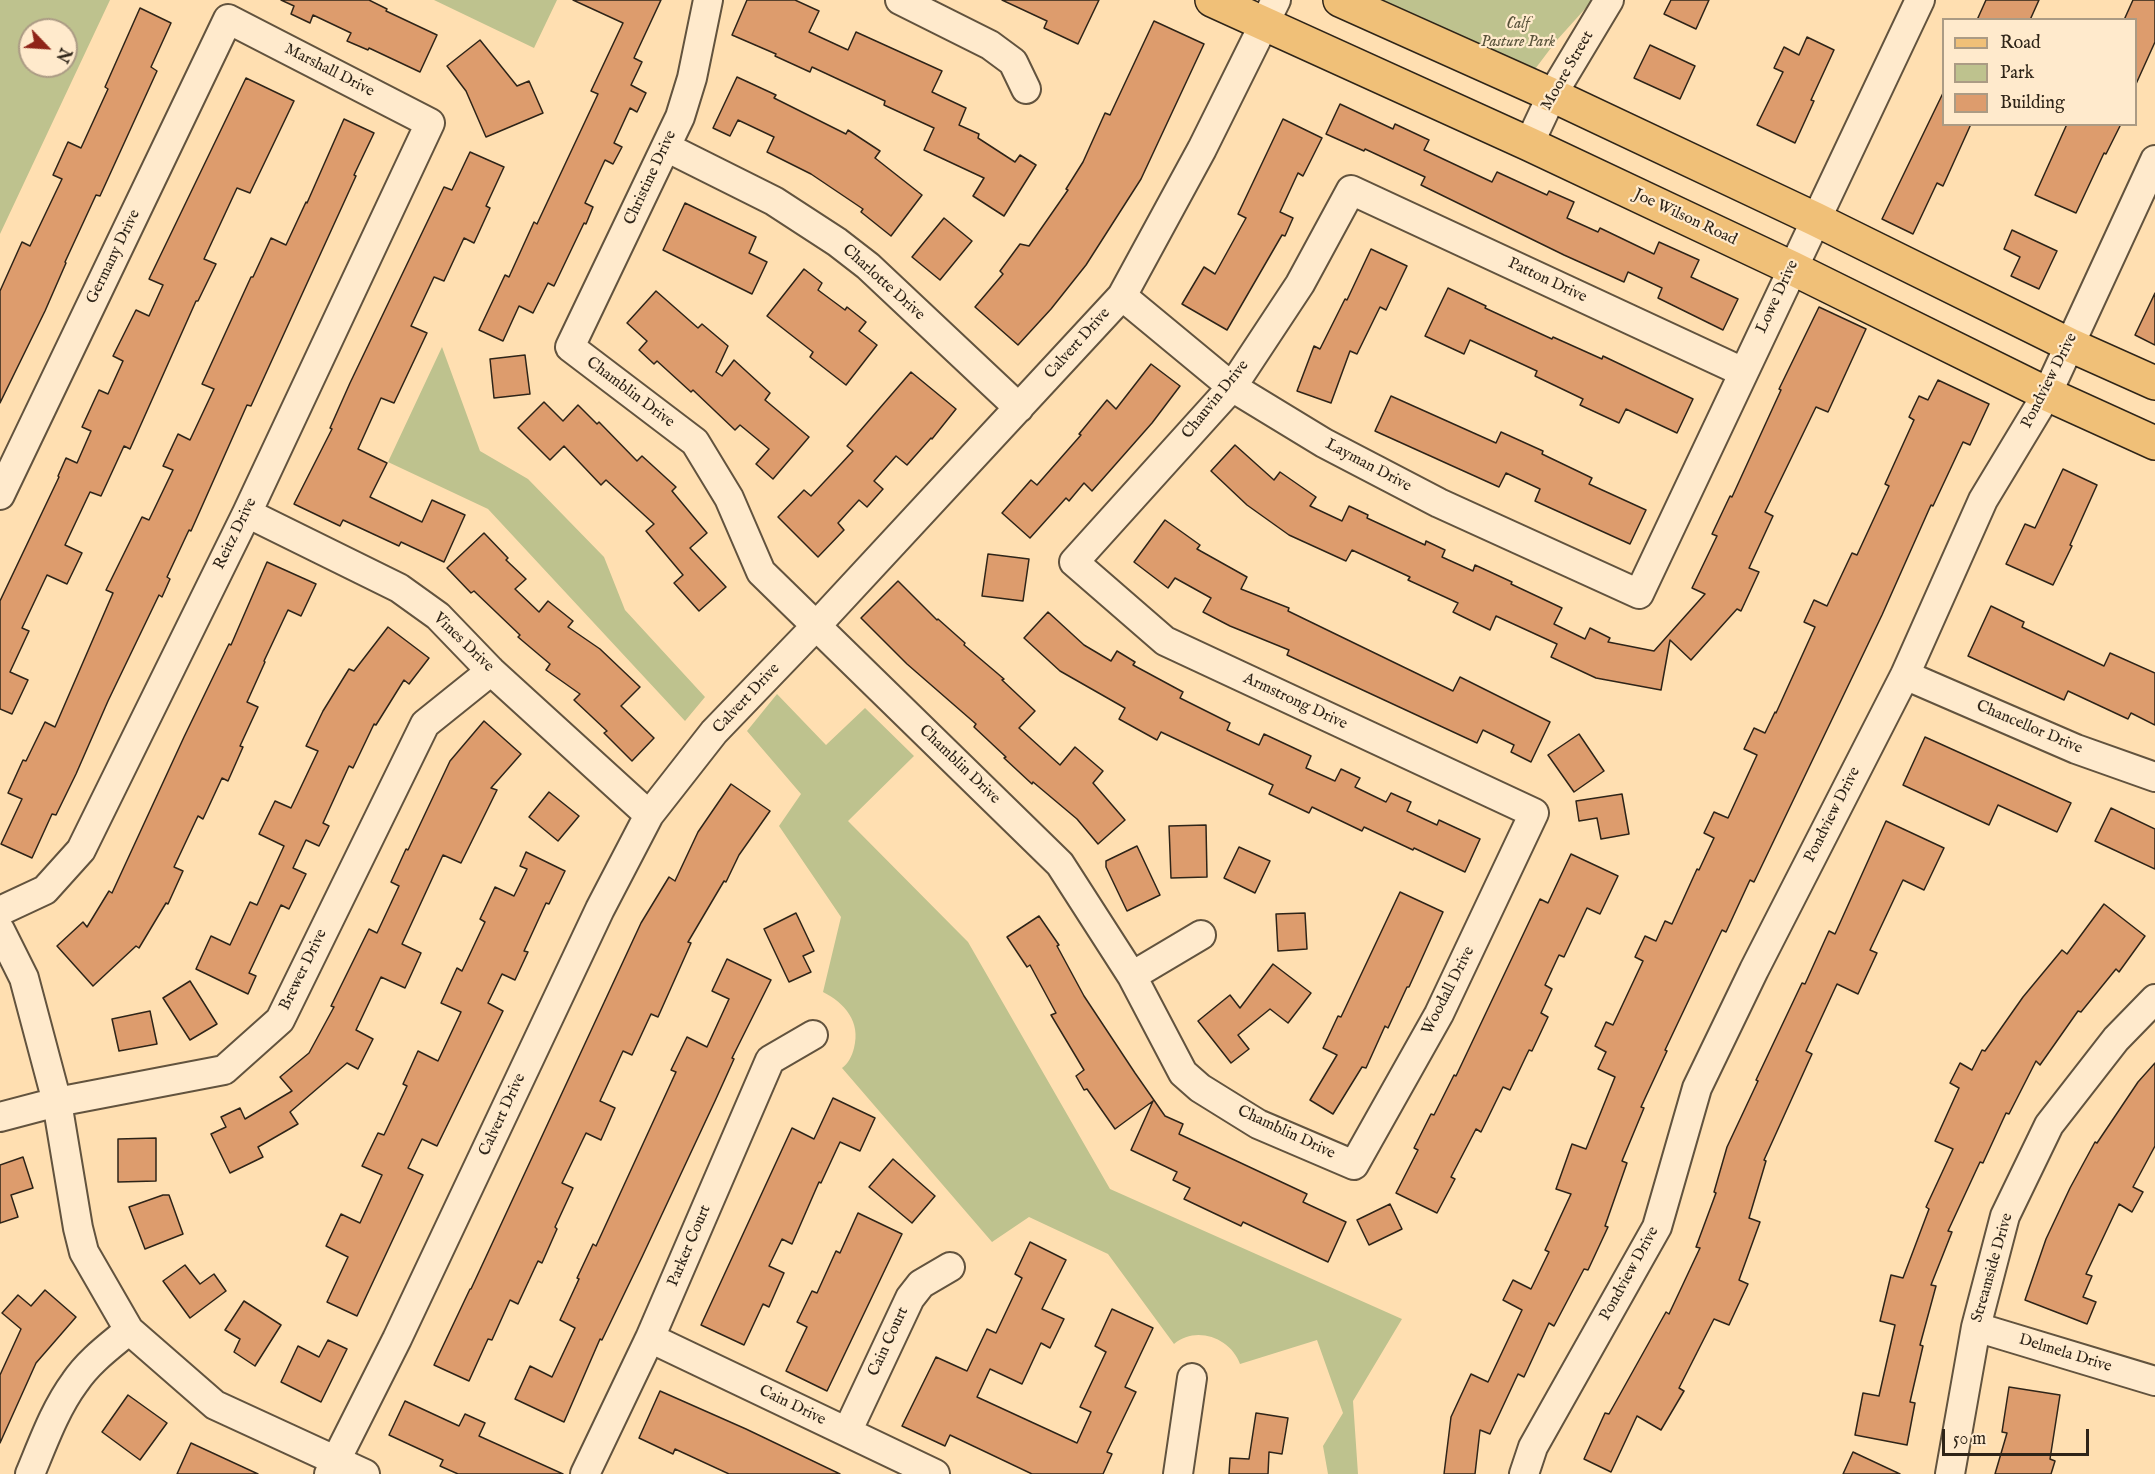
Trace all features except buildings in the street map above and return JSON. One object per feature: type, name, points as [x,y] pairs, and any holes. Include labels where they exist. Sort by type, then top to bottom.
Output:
[{"type":"main road","name":"Joe Wilson Road","points":[[1212,0],[1270,12],[1529,144],[1792,268],[2047,394],[2155,443]]},
{"type":"main road","points":[[1340,0],[1552,95],[1815,219],[2070,345],[2155,383]]},
{"type":"street","name":"Christine Drive","points":[[570,347],[680,117],[692,78],[708,0]]},
{"type":"street","points":[[900,0],[990,45],[1013,62],[1026,89]]},
{"type":"street","name":"Moore Street","points":[[1529,144],[1552,95],[1609,0]]},
{"type":"street","name":"Lowe Drive","points":[[1639,594],[1920,0]]},
{"type":"street","name":"Calvert Drive","points":[[332,1467],[397,1339],[600,909],[649,815],[714,732],[816,626],[1122,296],[1202,149],[1270,12]]},
{"type":"street","name":"Marshall Drive","points":[[228,19],[430,123]]},
{"type":"street","name":"Germany Drive","points":[[0,495],[228,19]]},
{"type":"street","name":"Reitz Drive","points":[[0,911],[45,890],[81,850],[247,513],[430,123]]},
{"type":"street","name":"Charlotte Drive","points":[[666,147],[774,201],[837,242],[868,266],[1019,408]]},
{"type":"street","name":"Pondview Drive","points":[[1524,1474],[1533,1447],[1658,1227],[1697,1088],[1754,970],[1905,675],[1983,500],[2047,394],[2155,160]]},
{"type":"street","name":"Patton Drive","points":[[1351,190],[1743,372]]},
{"type":"street","name":"Chauvin Drive","points":[[1074,562],[1232,387],[1300,284],[1351,190]]},
{"type":"street","name":"Layman Drive","points":[[1122,296],[1232,387],[1324,443],[1439,503],[1639,594]]},
{"type":"street","name":"Chamblin Drive","points":[[570,347],[695,442],[729,498],[761,572],[1060,864],[1132,976],[1183,1073],[1200,1088],[1258,1124],[1354,1165]]},
{"type":"street","name":"Vines Drive","points":[[247,513],[399,588],[438,616],[491,671],[649,815]]},
{"type":"street","name":"Armstrong Drive","points":[[1074,562],[1165,641],[1534,813]]},
{"type":"street","name":"Brewer Drive","points":[[0,1117],[57,1102],[224,1070],[280,1020],[425,724],[491,671]]},
{"type":"street","name":"Chancellor Drive","points":[[1905,675],[2076,749],[2155,777]]},
{"type":"street","name":"Woodall Drive","points":[[1354,1165],[1439,1014],[1534,813]]},
{"type":"street","points":[[0,930],[24,978],[57,1102],[84,1252],[129,1330],[215,1405],[332,1467],[365,1474]]},
{"type":"street","points":[[1132,976],[1201,935]]},
{"type":"street","name":"Streamside Drive","points":[[1950,1474],[1976,1327],[2006,1216],[2049,1125],[2116,1039],[2155,999]]},
{"type":"street","name":"Parker Court","points":[[585,1474],[650,1338],[770,1060],[813,1035]]},
{"type":"street","name":"Cain Court","points":[[847,1432],[910,1298],[921,1284],[950,1267]]},
{"type":"street","name":"Delmela Drive","points":[[1976,1327],[2155,1381]]},
{"type":"street","points":[[30,1474],[59,1408],[75,1381],[92,1362],[129,1330]]},
{"type":"street","name":"Cain Drive","points":[[650,1338],[935,1474]]},
{"type":"street","points":[[1178,1474],[1192,1378]]},
{"type":"green space","points":[[0,0],[110,0],[78,68],[78,18],[18,18],[18,78],[73,78],[0,234]]},
{"type":"green space","points":[[434,0],[557,0],[534,48]]},
{"type":"green space","name":"Calf Pasture Park","points":[[1362,0],[1593,0],[1557,40],[1529,77]]},
{"type":"green space","points":[[442,347],[480,451],[528,479],[604,557],[625,610],[705,697],[685,721],[488,509],[388,462]]},
{"type":"green space","points":[[777,694],[826,745],[865,708],[914,756],[848,821],[968,942],[1110,1189],[1402,1319],[1353,1401],[1358,1474],[1328,1474],[1323,1446],[1343,1413],[1317,1340],[1240,1364],[1229,1347],[1212,1337],[1192,1335],[1174,1344],[1108,1254],[1029,1217],[992,1242],[842,1068],[851,1057],[856,1039],[853,1022],[838,1002],[823,992],[841,917],[779,826],[801,794],[747,731]]}]
